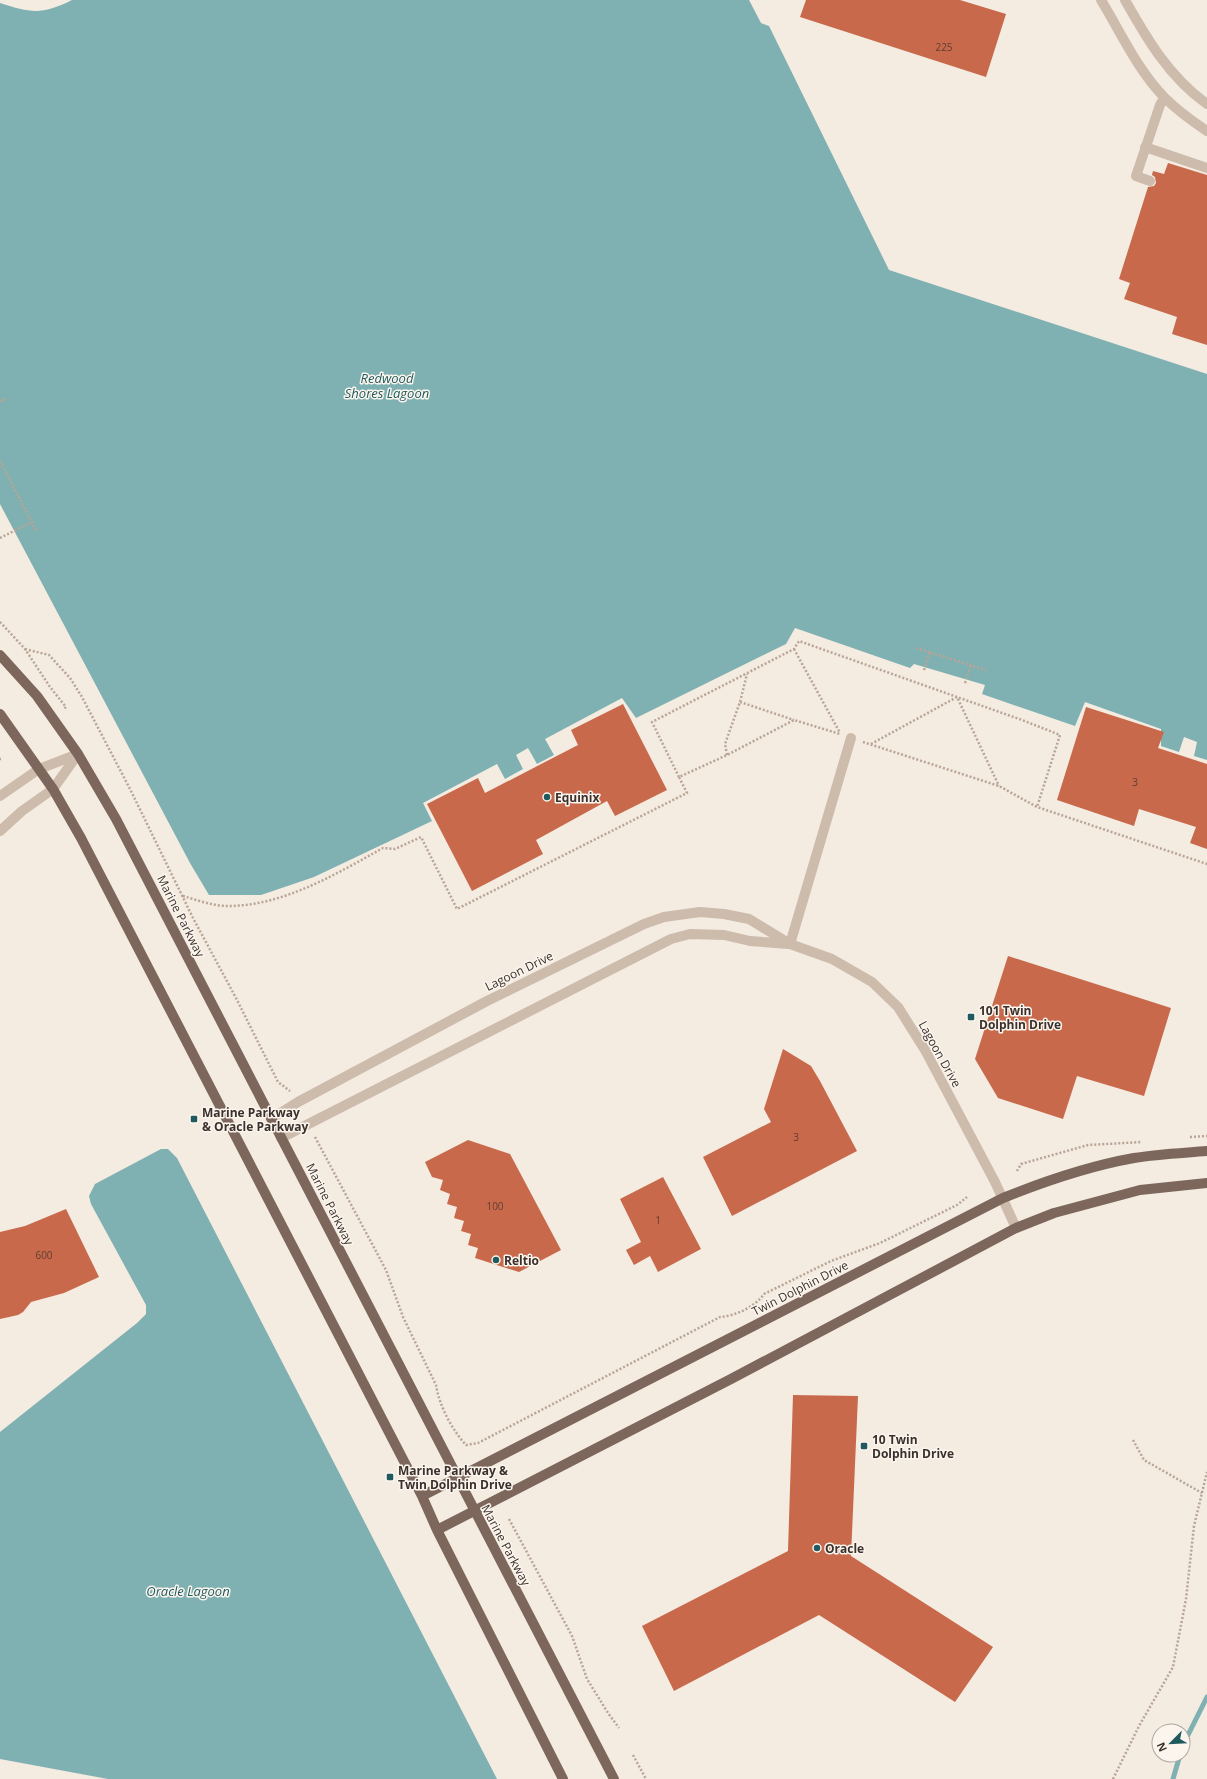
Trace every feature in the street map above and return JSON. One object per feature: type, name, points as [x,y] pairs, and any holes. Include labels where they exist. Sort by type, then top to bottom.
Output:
[{"type":"main road","name":"Marine Parkway","points":[[0,655],[37,696],[78,754],[116,818],[614,1779]]},
{"type":"main road","points":[[0,714],[53,789],[81,838],[422,1496],[563,1779]]},
{"type":"main road","name":"Twin Dolphin Drive","points":[[422,1496],[1003,1198],[1044,1182],[1134,1158],[1207,1150]]},
{"type":"main road","points":[[438,1530],[718,1386],[1016,1228],[1054,1213],[1140,1190],[1207,1183]]},
{"type":"street","points":[[1101,0],[1140,67],[1164,98],[1207,131]]},
{"type":"street","points":[[1125,0],[1161,60],[1185,87],[1207,104]]},
{"type":"street","points":[[1150,181],[1136,176],[1160,105],[1164,98]]},
{"type":"street","points":[[1145,147],[1207,168]]},
{"type":"street","points":[[790,944],[851,738]]},
{"type":"street","points":[[0,796],[39,769],[78,754]]},
{"type":"street","points":[[0,831],[22,811],[53,789],[78,754]]},
{"type":"street","name":"Lagoon Drive","points":[[271,1118],[298,1102],[487,1001],[638,927],[664,917],[700,912],[730,915],[749,919],[790,944],[832,959],[872,982],[898,1007],[924,1050],[1003,1198],[1016,1228]]},
{"type":"street","name":"Lagoon Drive","points":[[281,1138],[671,939],[690,934],[724,935],[750,941],[790,944]]},
{"type":"path","points":[[0,401],[6,399]]},
{"type":"path","points":[[0,461],[37,532]]},
{"type":"path","points":[[0,538],[32,522]]},
{"type":"path","points":[[0,622],[25,649],[50,687],[66,707],[64,709]]},
{"type":"path","points":[[183,896],[226,906],[242,905],[271,899],[315,884],[384,848],[395,849],[421,837],[457,909],[687,793],[652,722],[794,649],[799,641],[1022,720],[1060,735],[1037,807]]},
{"type":"path","points":[[916,648],[986,670]]},
{"type":"path","points":[[25,649],[49,656],[70,678],[127,783],[193,918],[236,998],[278,1082],[288,1090],[293,1091]]},
{"type":"path","points":[[794,649],[840,734]]},
{"type":"path","points":[[924,670],[930,652]]},
{"type":"path","points":[[965,683],[971,666]]},
{"type":"path","points":[[727,755],[725,744],[740,702],[747,673]]},
{"type":"path","points":[[871,744],[957,698]]},
{"type":"path","points":[[957,698],[999,786]]},
{"type":"path","points":[[740,702],[999,786],[1037,807],[1207,864]]},
{"type":"path","points":[[679,777],[727,755],[794,720]]},
{"type":"path","points":[[1184,1138],[1207,1136]]},
{"type":"path","points":[[316,1137],[386,1270],[404,1317],[436,1385],[438,1397],[452,1425],[466,1445],[478,1443],[720,1317],[730,1316],[759,1302],[764,1294],[831,1261],[880,1243],[957,1205],[967,1196]]},
{"type":"path","points":[[1017,1172],[1022,1164],[1088,1144],[1146,1142]]},
{"type":"path","points":[[1133,1440],[1144,1460],[1202,1493]]},
{"type":"path","points":[[1113,1779],[1140,1726],[1173,1667],[1186,1599],[1194,1526],[1207,1472]]},
{"type":"path","points":[[509,1519],[572,1636],[587,1679],[619,1728]]},
{"type":"path","points":[[633,1755],[646,1779]]},
{"type":"water","name":"Redwood Shores Lagoon","points":[[72,0],[749,0],[761,23],[769,26],[889,270],[1207,374],[1207,760],[1194,756],[1197,742],[1184,737],[1179,752],[1161,746],[1161,729],[1085,702],[1075,726],[982,694],[985,685],[914,664],[910,668],[795,628],[786,644],[636,718],[622,698],[545,739],[554,755],[537,764],[528,748],[516,755],[523,769],[505,779],[497,764],[423,803],[432,821],[314,877],[261,895],[209,895],[190,863],[0,504],[0,3],[20,9],[36,11],[62,5]]},
{"type":"water","name":"Oracle Lagoon","points":[[161,1149],[168,1149],[177,1158],[497,1779],[108,1779],[0,1759],[0,1432],[137,1323],[146,1314],[146,1305],[91,1204],[89,1196],[95,1184]]},
{"type":"building","points":[[806,0],[960,0],[1006,14],[986,77],[800,17]]},
{"type":"building","points":[[1168,163],[1207,175],[1207,345],[1172,334],[1177,317],[1124,299],[1130,283],[1119,279],[1148,187],[1154,186],[1156,183],[1155,177],[1152,175],[1153,171],[1164,174]]},
{"type":"building","name":"Equinix","points":[[623,704],[667,790],[615,816],[607,801],[536,840],[543,854],[472,891],[427,804],[478,778],[485,793],[578,745],[571,730]]},
{"type":"building","points":[[1086,707],[1164,732],[1158,748],[1207,764],[1207,849],[1190,843],[1196,827],[1139,809],[1134,826],[1057,800]]},
{"type":"building","points":[[1008,956],[1171,1008],[1144,1096],[1077,1076],[1063,1119],[998,1098],[975,1059]]},
{"type":"building","points":[[783,1049],[811,1066],[857,1151],[732,1216],[703,1157],[771,1122],[764,1109]]},
{"type":"building","points":[[468,1140],[510,1154],[561,1250],[519,1272],[475,1258],[478,1248],[468,1245],[471,1234],[461,1231],[464,1221],[454,1218],[457,1207],[447,1204],[450,1194],[440,1190],[443,1180],[432,1177],[425,1162]]},
{"type":"building","points":[[663,1177],[701,1249],[658,1272],[650,1256],[634,1265],[626,1250],[641,1242],[620,1199]]},
{"type":"building","points":[[66,1209],[99,1277],[64,1293],[31,1302],[23,1312],[18,1315],[0,1319],[0,1232],[25,1226]]},
{"type":"building","name":"Oracle","points":[[793,1395],[858,1396],[851,1556],[993,1647],[955,1702],[819,1615],[674,1691],[642,1626],[788,1551]]},
{"type":"waterway","points":[[1191,1729],[1207,1697]]},
{"type":"waterway","points":[[1173,1779],[1178,1763]]},
{"type":"place","name":"Equinix","points":[[547,797]]},
{"type":"place","name":"101 Twin Dolphin Drive","points":[[971,1017]]},
{"type":"place","name":"Marine Parkway & Oracle Parkway","points":[[194,1119]]},
{"type":"place","name":"Reltio","points":[[496,1260]]},
{"type":"place","name":"10 Twin Dolphin Drive","points":[[864,1446]]},
{"type":"place","name":"Marine Parkway & Twin Dolphin Drive","points":[[390,1477]]},
{"type":"place","name":"Oracle","points":[[817,1548]]}]
